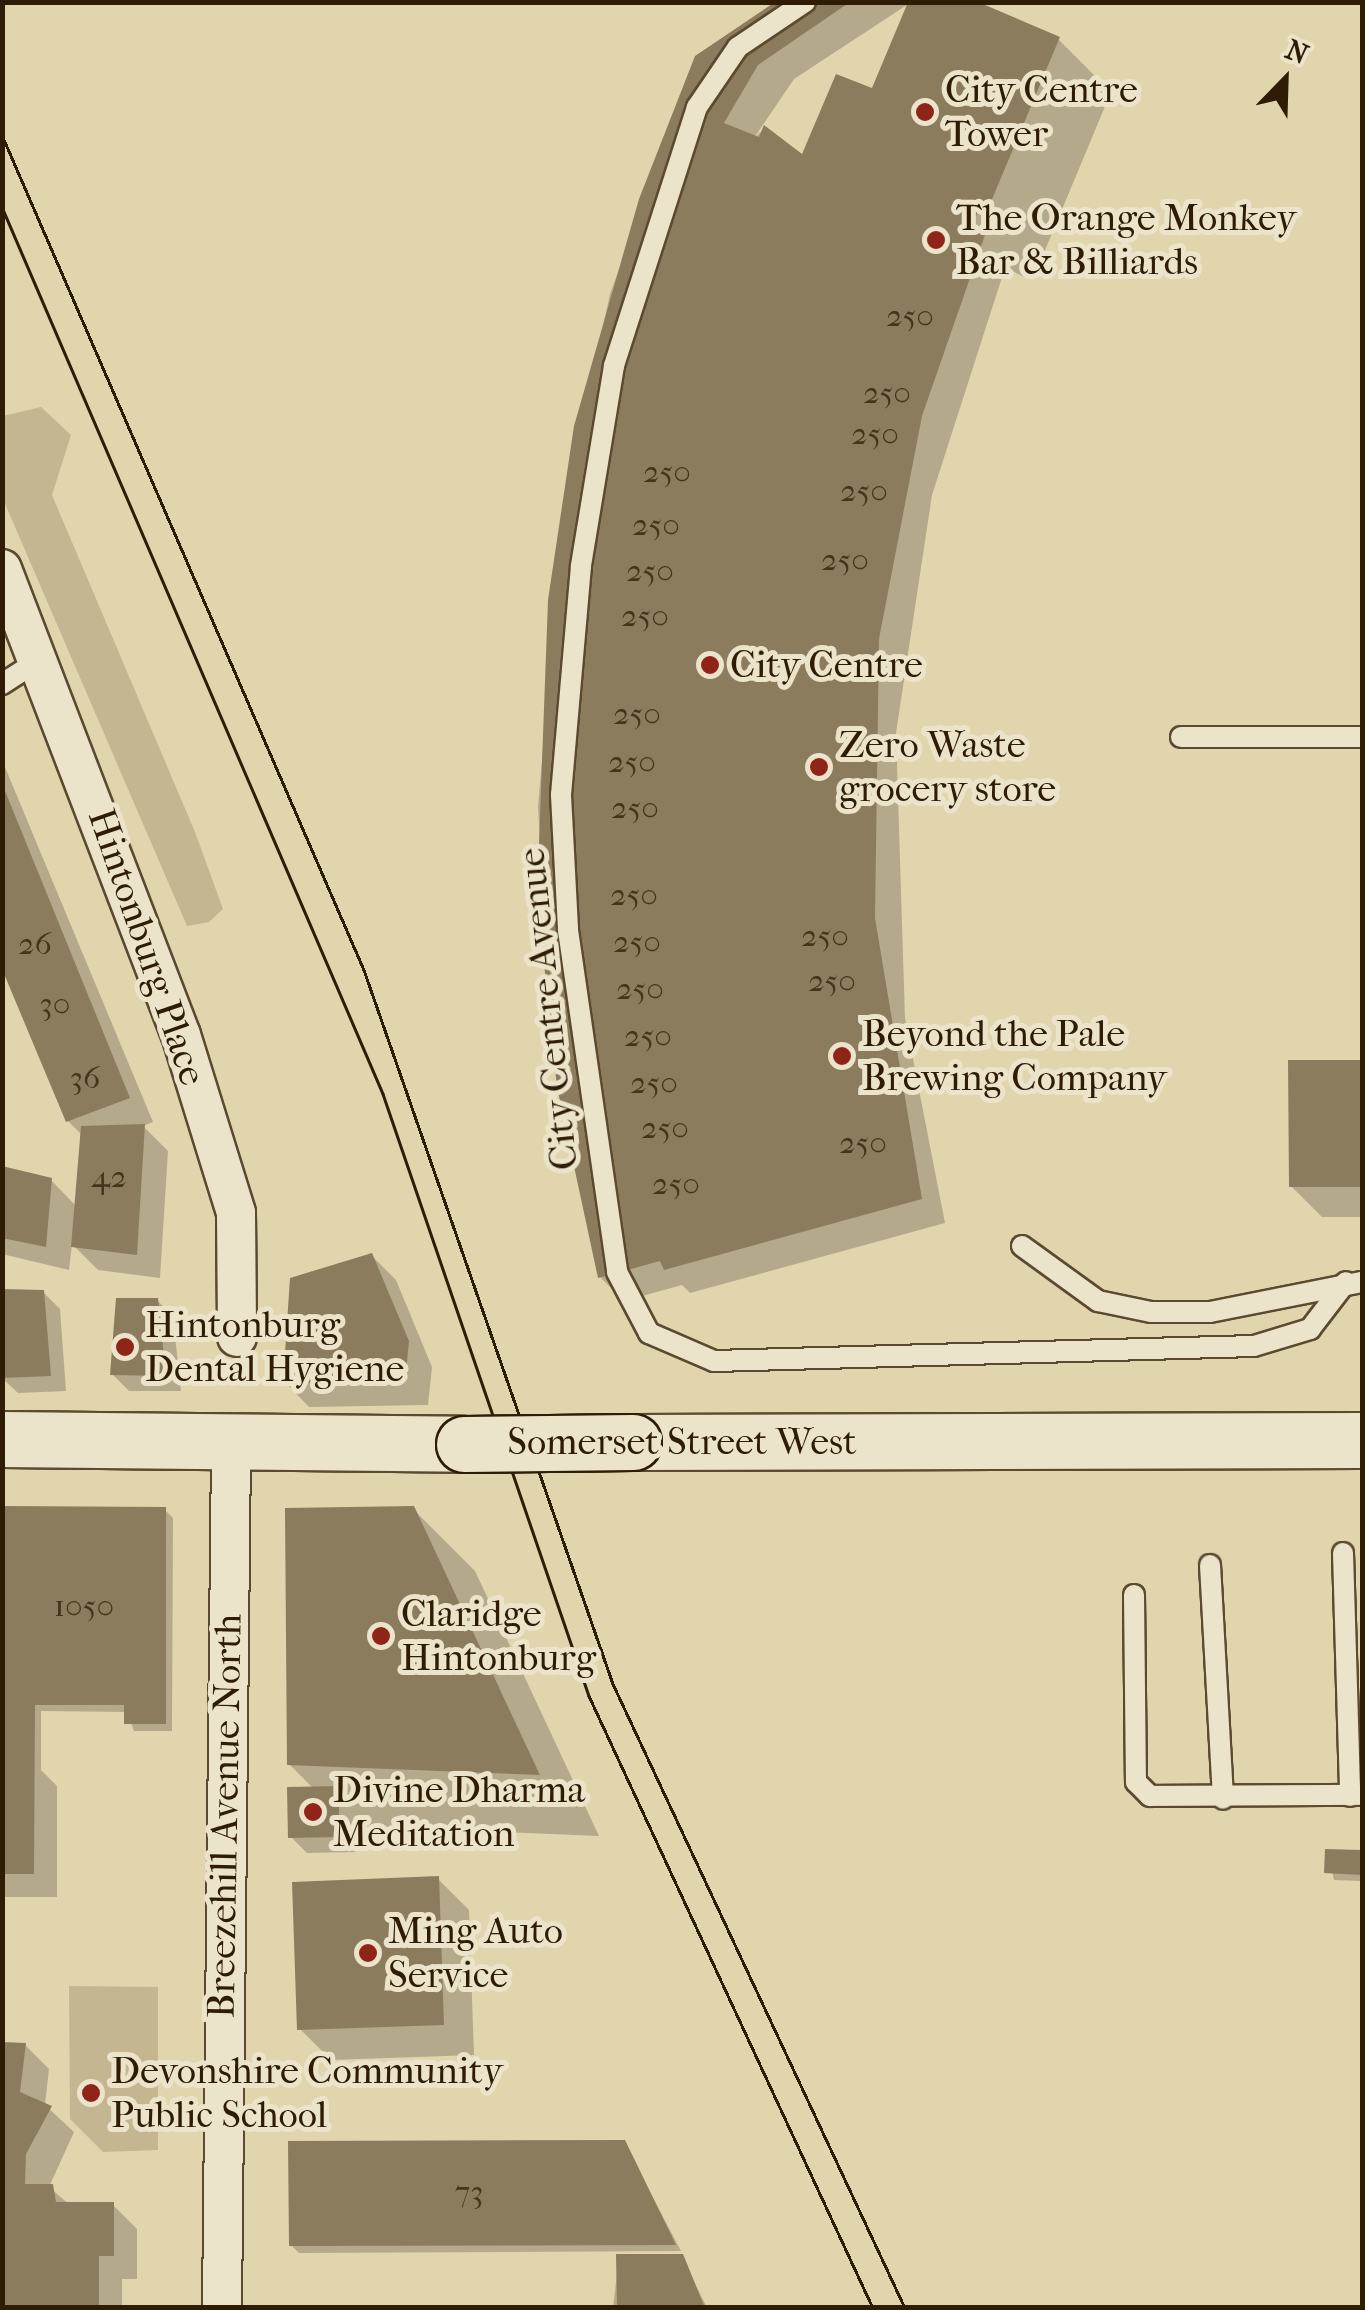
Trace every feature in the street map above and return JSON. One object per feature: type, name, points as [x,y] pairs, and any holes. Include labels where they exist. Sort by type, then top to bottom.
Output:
[{"type":"main road","name":"Somerset Street West","points":[[2,1440],[231,1444],[1362,1440]]},
{"type":"street","name":"Hintonburg Place","points":[[2,570],[42,658],[236,1214],[237,1338]]},
{"type":"street","name":"Breezehill Avenue North","points":[[222,2308],[231,1444]]},
{"type":"lane","name":"City Centre Avenue","points":[[805,2],[738,46],[697,108],[614,366],[581,566],[561,795],[568,930],[617,1272],[649,1333],[714,1360],[1254,1346],[1310,1329],[1354,1282]]},
{"type":"lane","points":[[2,684],[42,658]]},
{"type":"lane","points":[[1181,736],[1362,737]]},
{"type":"lane","points":[[1022,1246],[1098,1301],[1151,1312],[1210,1312],[1354,1282]]},
{"type":"lane","points":[[1134,1595],[1136,1782],[1150,1796],[1356,1796],[1354,1613],[1344,1553]]},
{"type":"lane","points":[[1210,1566],[1223,1799]]},
{"type":"shaded area","points":[[41,407],[71,435],[52,495],[195,832],[223,909],[209,922],[187,926],[3,499],[3,416]]},
{"type":"shaded area","points":[[69,1986],[158,1987],[158,2150],[103,2152],[70,2119]]},
{"type":"building","name":"City Centre","points":[[775,2],[850,2],[758,65],[724,123],[759,137],[764,125],[802,154],[836,74],[872,88],[908,2],[978,2],[1060,37],[990,204],[982,201],[972,226],[986,232],[922,416],[879,639],[875,918],[922,1199],[664,1270],[660,1261],[598,1278],[557,1087],[537,897],[548,600],[574,426],[639,199],[695,56]]},
{"type":"building","points":[[3,786],[130,1098],[66,1122],[2,969]]},
{"type":"building","points":[[1288,1060],[1362,1060],[1362,1187],[1289,1187]]},
{"type":"building","points":[[145,1124],[137,1255],[71,1247],[81,1126]]},
{"type":"building","points":[[2,1166],[52,1178],[46,1247],[2,1238]]},
{"type":"building","points":[[372,1253],[409,1341],[405,1382],[283,1383],[290,1278]]},
{"type":"building","points":[[2,1289],[44,1290],[51,1376],[2,1378]]},
{"type":"building","points":[[116,1298],[158,1298],[166,1376],[110,1375]]},
{"type":"building","points":[[2,1506],[166,1507],[166,1724],[124,1724],[124,1705],[35,1705],[34,1874],[2,1874]]},
{"type":"building","name":"Claridge Hintonburg","points":[[414,1506],[540,1775],[287,1765],[285,1508]]},
{"type":"building","name":"Divine Dharma Meditation","points":[[339,1786],[339,1837],[288,1838],[287,1787]]},
{"type":"building","points":[[1325,1849],[1362,1850],[1362,1875],[1324,1873]]},
{"type":"building","name":"Ming Auto Service","points":[[439,1876],[444,2025],[297,2030],[292,1882]]},
{"type":"building","points":[[2,2042],[26,2043],[20,2092],[52,2106],[26,2154],[25,2184],[53,2184],[56,2202],[114,2202],[114,2256],[99,2256],[99,2308],[2,2308]]},
{"type":"building","points":[[625,2140],[676,2245],[289,2246],[288,2141]]},
{"type":"building","points":[[616,2254],[683,2254],[705,2308],[617,2308]]},
{"type":"tram line","points":[[2,135],[364,970],[613,1684],[905,2308]]},
{"type":"tram line","points":[[2,207],[383,1094],[589,1696],[873,2308]]},
{"type":"place","name":"City Centre Tower","points":[[925,112]]},
{"type":"place","name":"The Orange Monkey Bar & Billiards","points":[[936,240]]},
{"type":"place","name":"City Centre","points":[[710,665]]},
{"type":"place","name":"Zero Waste grocery store","points":[[819,767]]},
{"type":"place","name":"Beyond the Pale Brewing Company","points":[[842,1056]]},
{"type":"place","name":"Hintonburg Dental Hygiene","points":[[125,1347]]},
{"type":"place","name":"Claridge Hintonburg","points":[[381,1636]]},
{"type":"place","name":"Divine Dharma Meditation","points":[[313,1812]]},
{"type":"place","name":"Ming Auto Service","points":[[368,1953]]},
{"type":"place","name":"Devonshire Community Public School","points":[[91,2093]]}]
